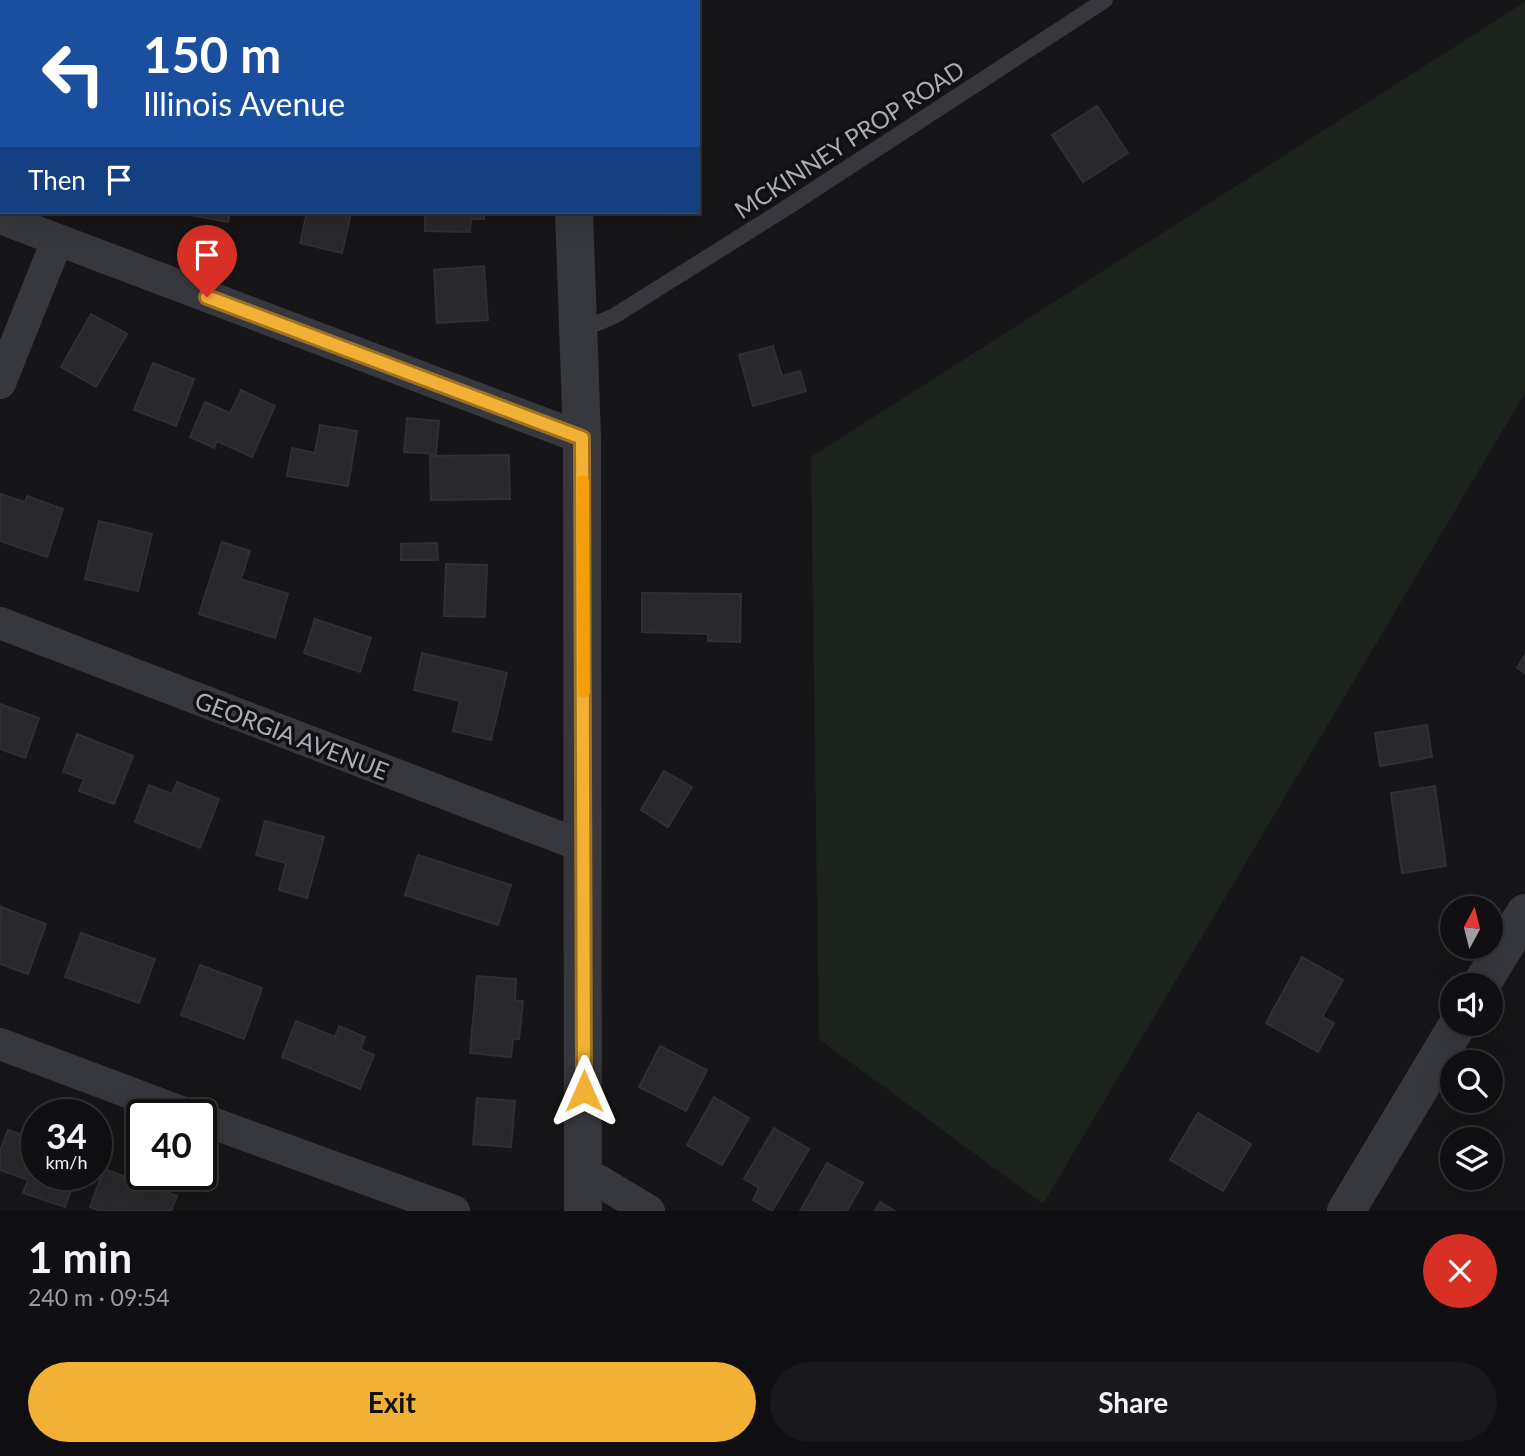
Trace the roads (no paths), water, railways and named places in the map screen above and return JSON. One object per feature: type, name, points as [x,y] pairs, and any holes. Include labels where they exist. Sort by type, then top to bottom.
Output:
[{"type":"street","points":[[574,214],[582,438],[583,1211]]},
{"type":"street","points":[[0,218],[582,438]]},
{"type":"street","points":[[0,383],[57,241]]},
{"type":"street","name":"GEORGIA AVENUE","points":[[0,623],[584,847]]},
{"type":"street","points":[[1489,973],[1525,913]]},
{"type":"street","points":[[1346,1211],[1451,1036]]},
{"type":"street","points":[[0,1044],[146,1099]]},
{"type":"street","points":[[217,1125],[454,1211]]},
{"type":"street","points":[[584,1172],[649,1211]]},
{"type":"lane","name":"MCKINNEY PROP ROAD","points":[[579,331],[614,316],[771,218],[1105,0]]}]
